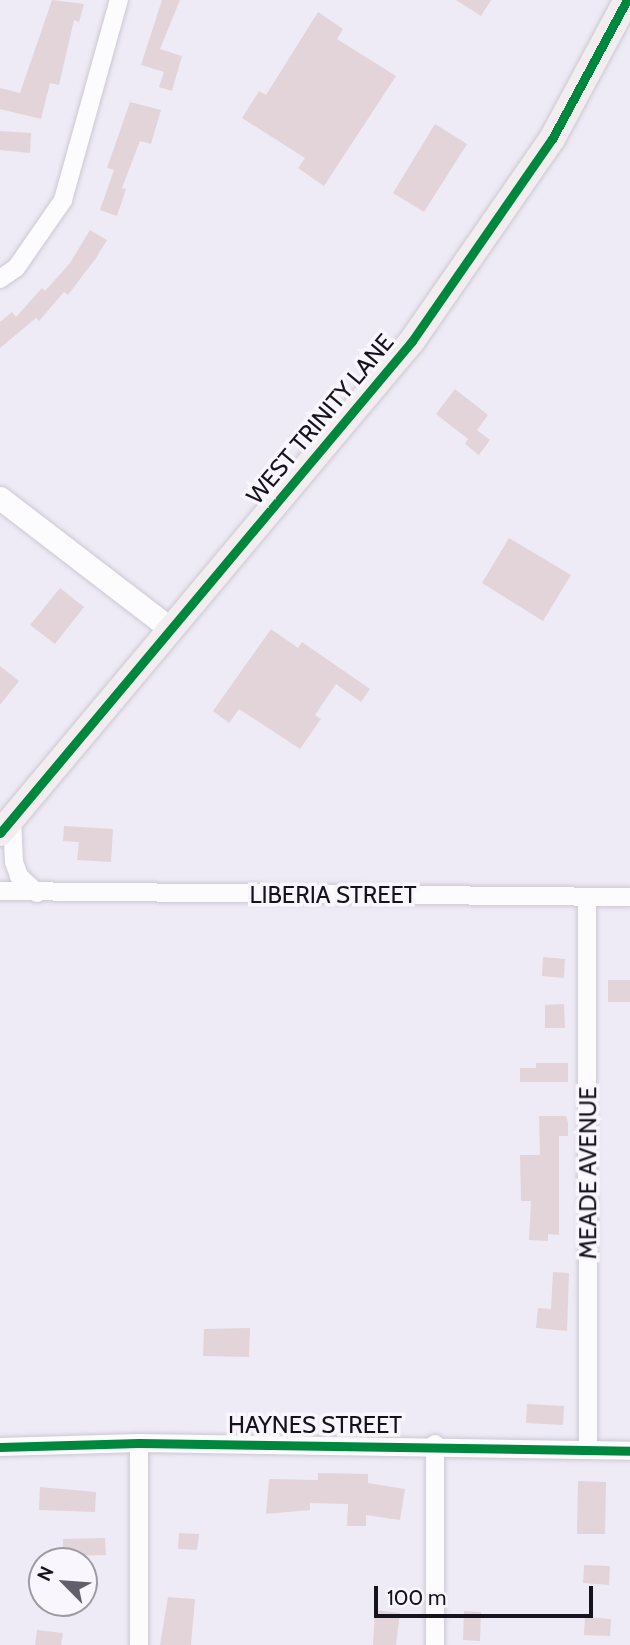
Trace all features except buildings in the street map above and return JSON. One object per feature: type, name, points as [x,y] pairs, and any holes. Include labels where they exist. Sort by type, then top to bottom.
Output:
[{"type":"main road","name":"WEST TRINITY LANE","points":[[6,827],[412,341],[539,159],[626,0]]},
{"type":"street","points":[[0,279],[16,268],[63,200],[118,0]]},
{"type":"street","points":[[0,498],[171,629]]},
{"type":"street","points":[[6,827],[13,862],[19,876],[37,893]]},
{"type":"street","name":"LIBERIA STREET","points":[[0,891],[630,897]]},
{"type":"street","name":"MEADE AVENUE","points":[[587,897],[588,1450]]},
{"type":"street","points":[[139,1443],[139,1645]]},
{"type":"street","name":"HAYNES STREET","points":[[0,1447],[139,1443],[435,1444],[630,1451]]},
{"type":"street","points":[[435,1444],[435,1645]]},
{"type":"cycle path","points":[[0,833],[412,341],[552,139],[627,0]]},
{"type":"cycle path","points":[[0,1447],[139,1443],[630,1451]]}]
